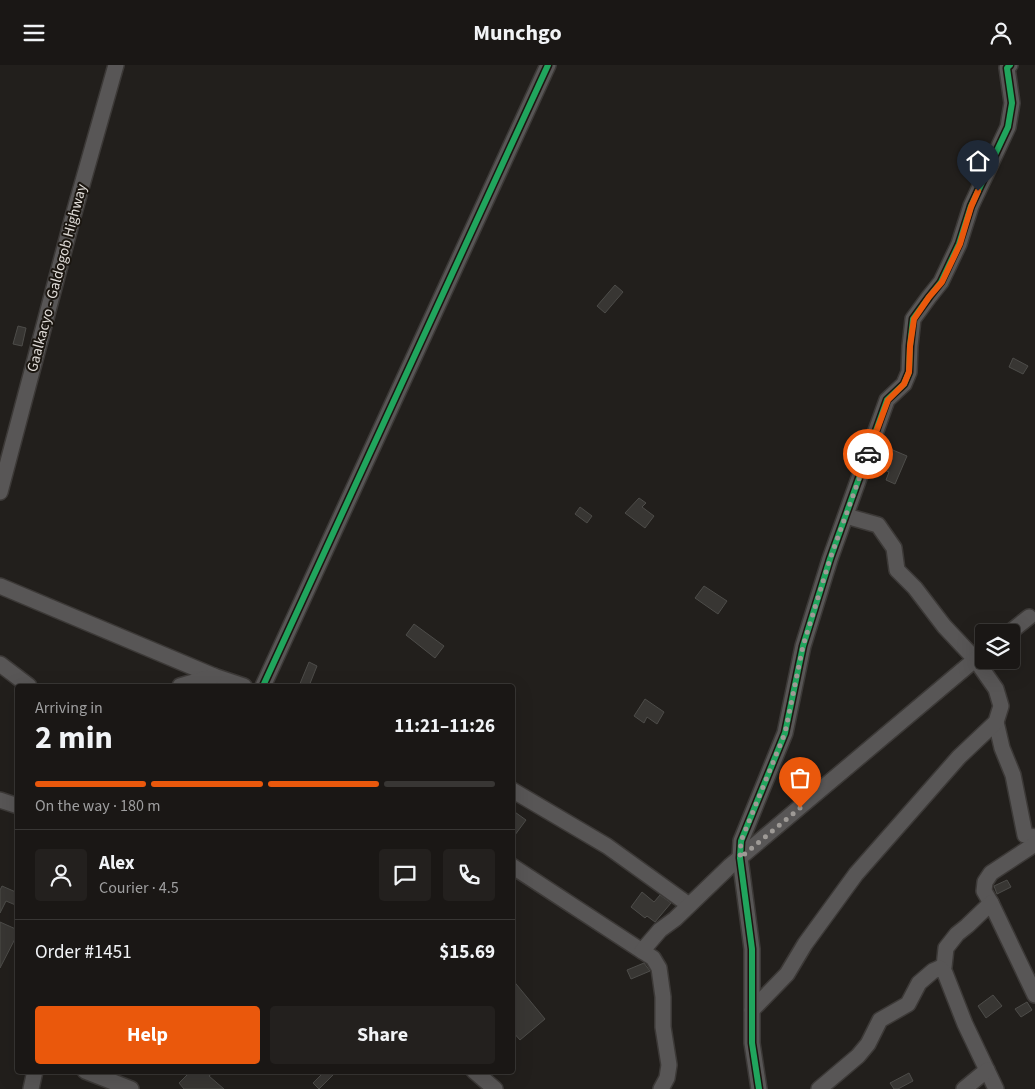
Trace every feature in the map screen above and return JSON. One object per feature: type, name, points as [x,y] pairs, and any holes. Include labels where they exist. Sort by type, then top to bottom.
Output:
[{"type":"street","name":"Gaalkacyo - Galdogob Highway","points":[[0,492],[72,220],[116,65]]},
{"type":"street","points":[[264,684],[548,65]]},
{"type":"street","points":[[759,1089],[752,1043],[752,949],[740,858],[741,841],[785,733],[803,646],[830,559],[888,400],[904,384],[909,372],[914,319],[942,282],[960,244],[971,207],[1008,127],[1012,103],[1007,68],[1010,65]]},
{"type":"street","points":[[846,516],[878,525],[894,547],[897,570],[915,588],[944,626],[975,652]]},
{"type":"street","points":[[0,586],[214,676],[238,684]]},
{"type":"street","points":[[1020,624],[1029,617]]},
{"type":"street","points":[[642,951],[660,930],[675,919],[740,858],[975,659]]},
{"type":"street","points":[[0,664],[26,684]]},
{"type":"street","points":[[752,1010],[787,974],[805,944],[856,873],[959,757],[996,722],[1001,706],[996,689],[986,669]]},
{"type":"street","points":[[187,684],[214,676]]},
{"type":"street","points":[[996,722],[1002,748],[1013,775],[1025,835],[1035,837]]},
{"type":"street","points":[[515,792],[607,845],[689,905]]},
{"type":"street","points":[[0,800],[15,805]]},
{"type":"street","points":[[1035,844],[990,873],[985,882],[984,891],[1035,995]]},
{"type":"street","points":[[515,868],[653,958],[659,968],[669,1065],[667,1078],[661,1089]]},
{"type":"street","points":[[822,1088],[858,1056],[868,1044],[880,1020],[908,1004],[919,983],[933,971],[944,967],[946,948],[957,934],[991,903]]},
{"type":"street","points":[[940,968],[945,973],[965,1024],[996,1089]]},
{"type":"street","points":[[964,1089],[987,1070]]},
{"type":"street","points":[[31,1089],[34,1074]]},
{"type":"street","points":[[93,1074],[131,1089]]},
{"type":"street","points":[[477,1074],[493,1088]]},
{"type":"building","points":[[615,285],[623,292],[605,313],[597,306]]},
{"type":"building","points":[[18,326],[26,328],[22,346],[13,344]]},
{"type":"building","points":[[1013,358],[1028,366],[1023,374],[1009,367]]},
{"type":"building","points":[[881,445],[907,456],[895,484],[886,480],[889,472],[880,468],[884,458],[877,455]]},
{"type":"building","points":[[639,498],[646,503],[642,507],[654,516],[645,528],[625,513]]},
{"type":"building","points":[[580,507],[592,516],[587,523],[575,514]]},
{"type":"building","points":[[704,586],[727,601],[718,614],[695,598]]},
{"type":"building","points":[[414,624],[444,646],[435,658],[406,635]]},
{"type":"building","points":[[309,662],[317,666],[310,684],[300,684]]},
{"type":"building","points":[[645,699],[664,712],[657,724],[647,717],[644,723],[634,716]]},
{"type":"building","points":[[515,812],[526,820],[515,835]]},
{"type":"building","points":[[1007,880],[1011,887],[997,894],[994,886]]},
{"type":"building","points":[[2,886],[15,892],[15,905],[6,901],[0,913],[0,890]]},
{"type":"building","points":[[642,892],[654,902],[660,895],[671,903],[655,922],[647,916],[645,918],[631,907]]},
{"type":"building","points":[[0,922],[15,929],[15,939],[0,968]]},
{"type":"building","points":[[644,963],[650,971],[631,979],[627,970]]},
{"type":"building","points":[[515,983],[545,1019],[520,1040],[515,1034]]},
{"type":"building","points":[[993,995],[1002,1006],[986,1018],[978,1006]]},
{"type":"building","points":[[1027,1002],[1032,1010],[1021,1017],[1015,1009]]},
{"type":"building","points":[[909,1073],[913,1081],[898,1089],[894,1089],[890,1083]]},
{"type":"building","points":[[188,1074],[211,1074],[209,1076],[224,1089],[184,1089],[179,1083]]},
{"type":"building","points":[[322,1074],[334,1074],[319,1089],[313,1083]]},
{"type":"cycle path","points":[[264,684],[548,65]]},
{"type":"cycle path","points":[[759,1089],[752,1043],[752,949],[740,858],[741,841],[785,733],[803,646],[830,559],[887,400],[904,384],[909,372],[913,319],[941,282],[959,244],[971,206],[1008,127],[1012,103],[1007,68],[1010,65]]},
{"type":"way so far","points":[[800,808],[740,858],[741,841],[785,733],[803,646],[830,559],[868,454]]},
{"type":"route","points":[[868,454],[888,400],[904,384],[909,372],[914,319],[942,282],[960,244],[978,191]]}]
